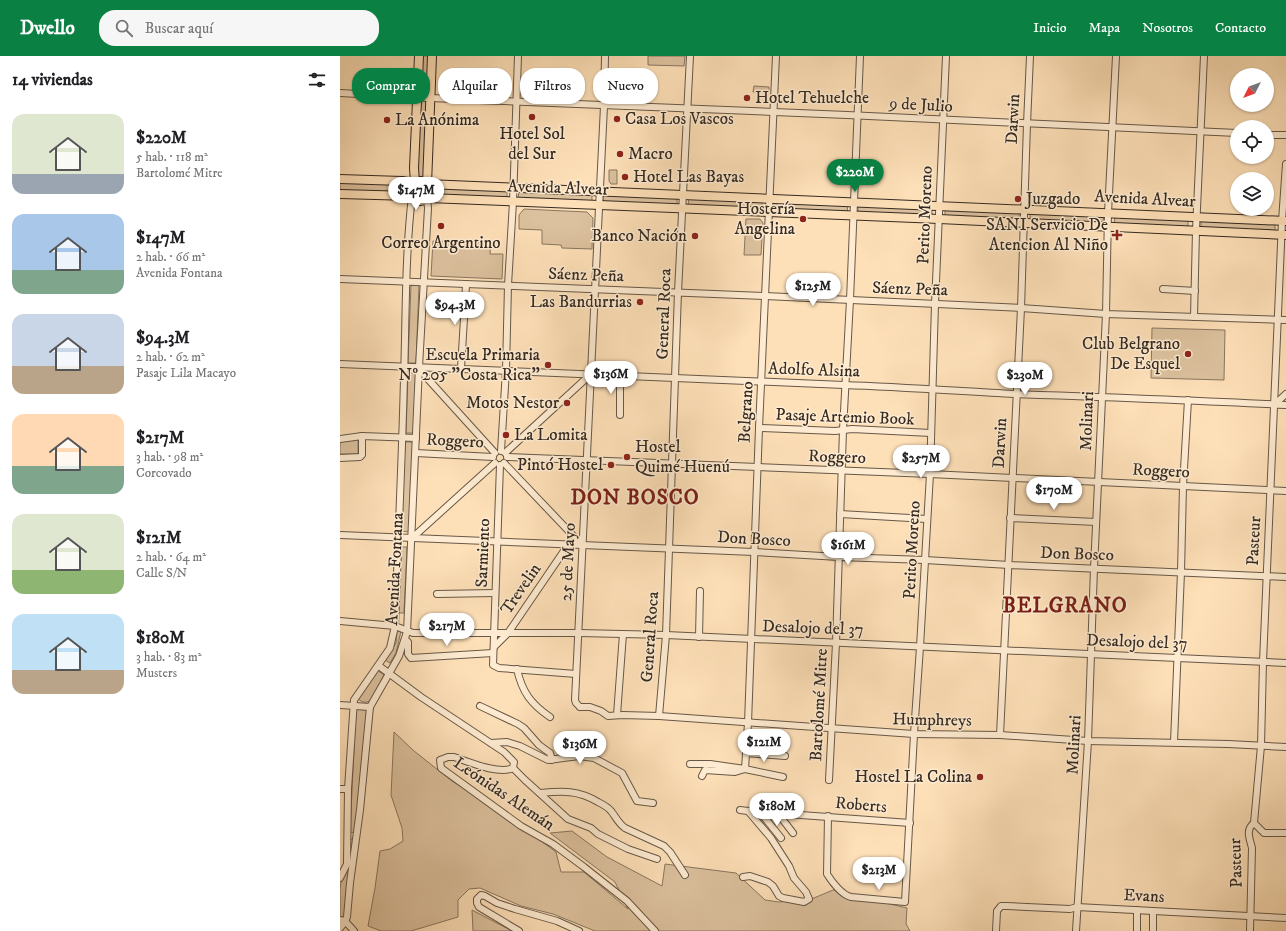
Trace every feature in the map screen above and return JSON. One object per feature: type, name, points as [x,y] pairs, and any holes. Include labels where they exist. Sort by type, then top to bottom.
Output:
[{"type":"main road","points":[[418,68],[419,56]]},
{"type":"main road","points":[[430,98],[432,56]]},
{"type":"main road","points":[[417,104],[414,183],[410,190],[411,196],[420,202],[427,199],[430,190],[427,184],[430,104]]},
{"type":"main road","points":[[340,179],[402,181],[414,183],[422,181],[427,184]]},
{"type":"main road","name":"Avenida Alvear","points":[[427,184],[513,189],[599,191],[684,196],[1284,221]]},
{"type":"main road","points":[[340,194],[411,196]]},
{"type":"main road","name":"Avenida Alvear","points":[[427,199],[1023,222],[1196,230],[1284,237]]},
{"type":"street","name":"Sarmiento","points":[[517,669],[498,668],[493,665],[500,458],[506,370],[508,285],[513,202],[518,56]]},
{"type":"street","name":"25 de Mayo","points":[[580,710],[575,700],[604,106],[605,56]]},
{"type":"street","name":"General Roca","points":[[659,716],[666,635],[678,292],[690,56]]},
{"type":"street","name":"Belgrano","points":[[745,769],[776,56]]},
{"type":"street","name":"Bartolomé Mitre","points":[[829,780],[860,56]]},
{"type":"street","name":"Perito Moreno","points":[[828,816],[827,874],[846,896],[852,898],[905,902],[930,474],[935,304],[946,56]]},
{"type":"street","name":"Darwin","points":[[1000,735],[1021,308],[1026,124],[1030,56]]},
{"type":"street","name":"Molinari","points":[[1076,931],[1092,654],[1094,568],[1106,314],[1108,213],[1116,56]]},
{"type":"street","points":[[1194,317],[1196,217],[1204,56]]},
{"type":"street","name":"9 de Julio","points":[[340,93],[352,94]]},
{"type":"street","name":"9 de Julio","points":[[430,98],[1230,133]]},
{"type":"street","points":[[1274,135],[1286,136]]},
{"type":"street","name":"Pasteur","points":[[1250,931],[1252,848],[1248,835],[1249,828],[1254,823],[1261,746],[1266,576],[1278,320],[1284,237],[1286,164]]},
{"type":"street","name":"Avenida Fontana","points":[[340,878],[346,864],[348,789],[353,706],[355,696],[379,666],[390,648],[395,626],[411,196]]},
{"type":"street","name":"Avenida Fontana","points":[[340,928],[343,921],[347,917],[350,883],[357,838],[370,707],[402,650],[407,632],[428,208],[427,199]]},
{"type":"street","name":"Sáenz Peña","points":[[340,279],[766,296],[1021,308],[1106,314],[1286,320]]},
{"type":"street","points":[[461,368],[466,284]]},
{"type":"street","points":[[1163,289],[1195,291]]},
{"type":"street","name":"Adolfo Alsina","points":[[340,364],[676,377],[1016,394],[1102,396],[1286,405]]},
{"type":"street","points":[[419,367],[427,378],[500,458],[582,545]]},
{"type":"street","points":[[411,539],[591,374]]},
{"type":"street","points":[[620,375],[620,415]]},
{"type":"street","points":[[1274,404],[1286,394]]},
{"type":"street","points":[[1174,742],[1183,486],[1188,400]]},
{"type":"street","name":"Pasaje Artemio Book","points":[[759,428],[852,429],[931,433]]},
{"type":"street","points":[[340,458],[360,457],[362,455],[362,436]]},
{"type":"street","name":"Roggero","points":[[340,440],[362,436],[416,438]]},
{"type":"street","name":"Roggero","points":[[416,453],[500,458],[587,460],[841,472],[930,474],[1286,491]]},
{"type":"street","points":[[840,514],[927,518]]},
{"type":"street","points":[[1010,518],[1096,522]]},
{"type":"street","name":"Don Bosco","points":[[340,535],[754,552],[1286,577]]},
{"type":"street","name":"Trevelin","points":[[494,650],[508,633],[568,545]]},
{"type":"street","points":[[699,637],[700,592]]},
{"type":"street","points":[[437,594],[495,593]]},
{"type":"street","name":"Desalojo del 37","points":[[340,621],[395,626],[407,632],[413,633],[579,633],[666,635],[750,640],[1286,663]]},
{"type":"street","points":[[617,715],[623,634]]},
{"type":"street","points":[[405,639],[408,642],[408,654],[412,658],[494,650]]},
{"type":"street","name":"Leónidas Alemán","points":[[379,666],[421,697],[504,752],[514,762],[513,768],[505,771],[454,756],[440,760],[441,768],[521,826],[553,844],[584,867],[627,901],[655,931]]},
{"type":"street","points":[[550,717],[539,710],[523,690],[517,669],[576,674]]},
{"type":"street","points":[[340,705],[370,707]]},
{"type":"street","points":[[480,706],[524,728],[539,745],[550,753],[552,760]]},
{"type":"street","name":"Humphreys","points":[[580,710],[590,707],[602,711],[608,716],[659,716],[914,734],[1000,735],[1088,740],[1286,747]]},
{"type":"street","points":[[491,744],[507,742],[520,746],[543,759],[552,760],[579,756],[594,758],[622,773],[637,800],[653,803]]},
{"type":"street","points":[[746,753],[785,756]]},
{"type":"street","points":[[690,764],[710,764],[745,769],[783,777]]},
{"type":"street","points":[[513,768],[568,819],[591,828],[598,834],[628,849],[657,859]]},
{"type":"street","points":[[702,776],[705,770],[735,772],[745,769]]},
{"type":"street","points":[[340,789],[348,789]]},
{"type":"street","points":[[540,793],[561,791],[579,792],[589,796],[612,811],[620,824],[625,828],[664,846],[685,875]]},
{"type":"street","name":"Roberts","points":[[740,810],[760,812],[768,809],[780,812],[910,824]]},
{"type":"street","points":[[743,877],[750,876],[768,882],[773,886],[779,896],[783,898],[804,902],[807,901],[809,896],[794,878],[784,858],[771,838],[748,811]]},
{"type":"street","points":[[760,812],[781,838]]},
{"type":"street","points":[[780,812],[783,820],[793,833]]},
{"type":"street","points":[[1254,823],[1264,833],[1286,833]]},
{"type":"street","points":[[347,835],[357,838]]},
{"type":"street","points":[[519,931],[480,907],[477,903],[481,895],[509,907],[557,921],[579,931]]},
{"type":"street","name":"Evans","points":[[996,931],[997,911],[1000,906],[1070,909],[1077,907],[1286,918]]},
{"type":"street","points":[[1137,910],[1137,931]]},
{"type":"street","points":[[1153,911],[1154,931]]},
{"type":"street","points":[[343,921],[354,931]]},
{"type":"shaded area","points":[[421,56],[429,56],[429,68],[420,68]]},
{"type":"shaded area","points":[[648,56],[685,56],[684,66],[648,65]]},
{"type":"shaded area","points":[[754,86],[769,87],[769,92],[753,92]]},
{"type":"shaded area","points":[[419,104],[428,104],[425,179],[417,179]]},
{"type":"shaded area","points":[[609,170],[617,170],[617,184],[611,184],[609,181]]},
{"type":"shaded area","points":[[340,182],[405,185],[405,193],[340,190]]},
{"type":"shaded area","points":[[418,187],[422,187],[424,191],[422,195],[418,195],[416,193],[416,189]]},
{"type":"shaded area","points":[[434,187],[507,190],[507,198],[433,195]]},
{"type":"shaded area","points":[[519,191],[592,194],[592,202],[518,199]]},
{"type":"shaded area","points":[[603,194],[677,197],[677,205],[603,202]]},
{"type":"shaded area","points":[[689,198],[762,201],[762,209],[688,206]]},
{"type":"shaded area","points":[[774,201],[848,204],[847,213],[774,209]]},
{"type":"shaded area","points":[[858,205],[932,208],[932,216],[858,213]]},
{"type":"shaded area","points":[[524,209],[587,212],[593,218],[592,249],[562,248],[561,245],[542,244],[542,230],[519,229],[519,215]]},
{"type":"shaded area","points":[[945,209],[1019,212],[1019,220],[945,217]]},
{"type":"shaded area","points":[[1030,212],[1104,215],[1103,223],[1030,220]]},
{"type":"shaded area","points":[[1115,216],[1188,219],[1188,227],[1114,224]]},
{"type":"shaded area","points":[[746,219],[760,219],[763,223],[761,255],[744,255]]},
{"type":"shaded area","points":[[1201,221],[1275,224],[1275,232],[1201,229]]},
{"type":"shaded area","points":[[433,241],[491,243],[490,254],[503,254],[502,279],[431,276]]},
{"type":"shaded area","points":[[411,285],[419,285],[416,363],[408,363]]},
{"type":"shaded area","name":"Club Belgrano De Esquel","points":[[1152,328],[1225,330],[1224,380],[1151,378]]},
{"type":"shaded area","points":[[408,373],[416,373],[414,433],[406,433]]},
{"type":"shaded area","points":[[358,438],[358,454],[340,454],[340,442]]},
{"type":"shaded area","points":[[405,442],[413,442],[409,532],[401,531]]},
{"type":"shaded area","points":[[401,547],[407,547],[404,613],[399,613]]},
{"type":"shaded area","points":[[397,630],[401,631],[396,653],[390,663],[385,660],[396,643]]},
{"type":"shaded area","points":[[377,670],[384,675],[371,700],[363,702],[358,699],[358,695]]},
{"type":"shaded area","points":[[356,708],[367,709],[355,833],[350,832]]},
{"type":"shaded area","points":[[394,732],[414,751],[452,781],[510,818],[556,852],[561,872],[584,872],[628,909],[615,882],[550,833],[572,831],[607,857],[662,886],[665,864],[736,873],[765,900],[779,902],[814,898],[833,890],[907,908],[906,924],[910,931],[595,931],[553,914],[521,906],[480,888],[469,889],[458,900],[458,917],[411,931],[381,931],[368,926],[380,851],[390,849],[403,841],[402,828],[391,795]]},
{"type":"shaded area","points":[[349,839],[355,839],[344,919],[340,919],[340,888]]},
{"type":"shaded area","points":[[472,910],[512,931],[473,931]]},
{"type":"place","name":"Hotel Tehuelche","points":[[747,98]]},
{"type":"place","name":"Hotel Sol del Sur","points":[[532,117]]},
{"type":"place","name":"Casa Los Vascos","points":[[617,119]]},
{"type":"place","name":"La Anónima","points":[[387,120]]},
{"type":"place","name":"Macro","points":[[620,154]]},
{"type":"place","name":"Hotel Las Bayas","points":[[625,177]]},
{"type":"place","name":"Juzgado","points":[[1018,199]]},
{"type":"place","name":"Hostería Angelina","points":[[803,219]]},
{"type":"place","name":"Correo Argentino","points":[[441,226]]},
{"type":"place","name":"SANI Servicio De Atencion Al Niño","points":[[1117,235]]},
{"type":"place","name":"Banco Nación","points":[[695,236]]},
{"type":"place","name":"Las Bandurrias","points":[[640,302]]},
{"type":"place","name":"Club Belgrano De Esquel","points":[[1188,354]]},
{"type":"place","name":"Escuela Primaria Nº 205 \"Costa Rica\"","points":[[548,365]]},
{"type":"place","name":"Motos Nestor","points":[[567,403]]},
{"type":"place","name":"La Lomita","points":[[506,435]]},
{"type":"place","name":"Hostel Quimé Huenú","points":[[627,457]]},
{"type":"place","name":"Pintó Hostel","points":[[611,465]]},
{"type":"place","name":"Hostel La Colina","points":[[980,777]]},
{"type":"district","name":"DON BOSCO","points":[[635,498]]},
{"type":"district","name":"BELGRANO","points":[[1065,606]]}]
